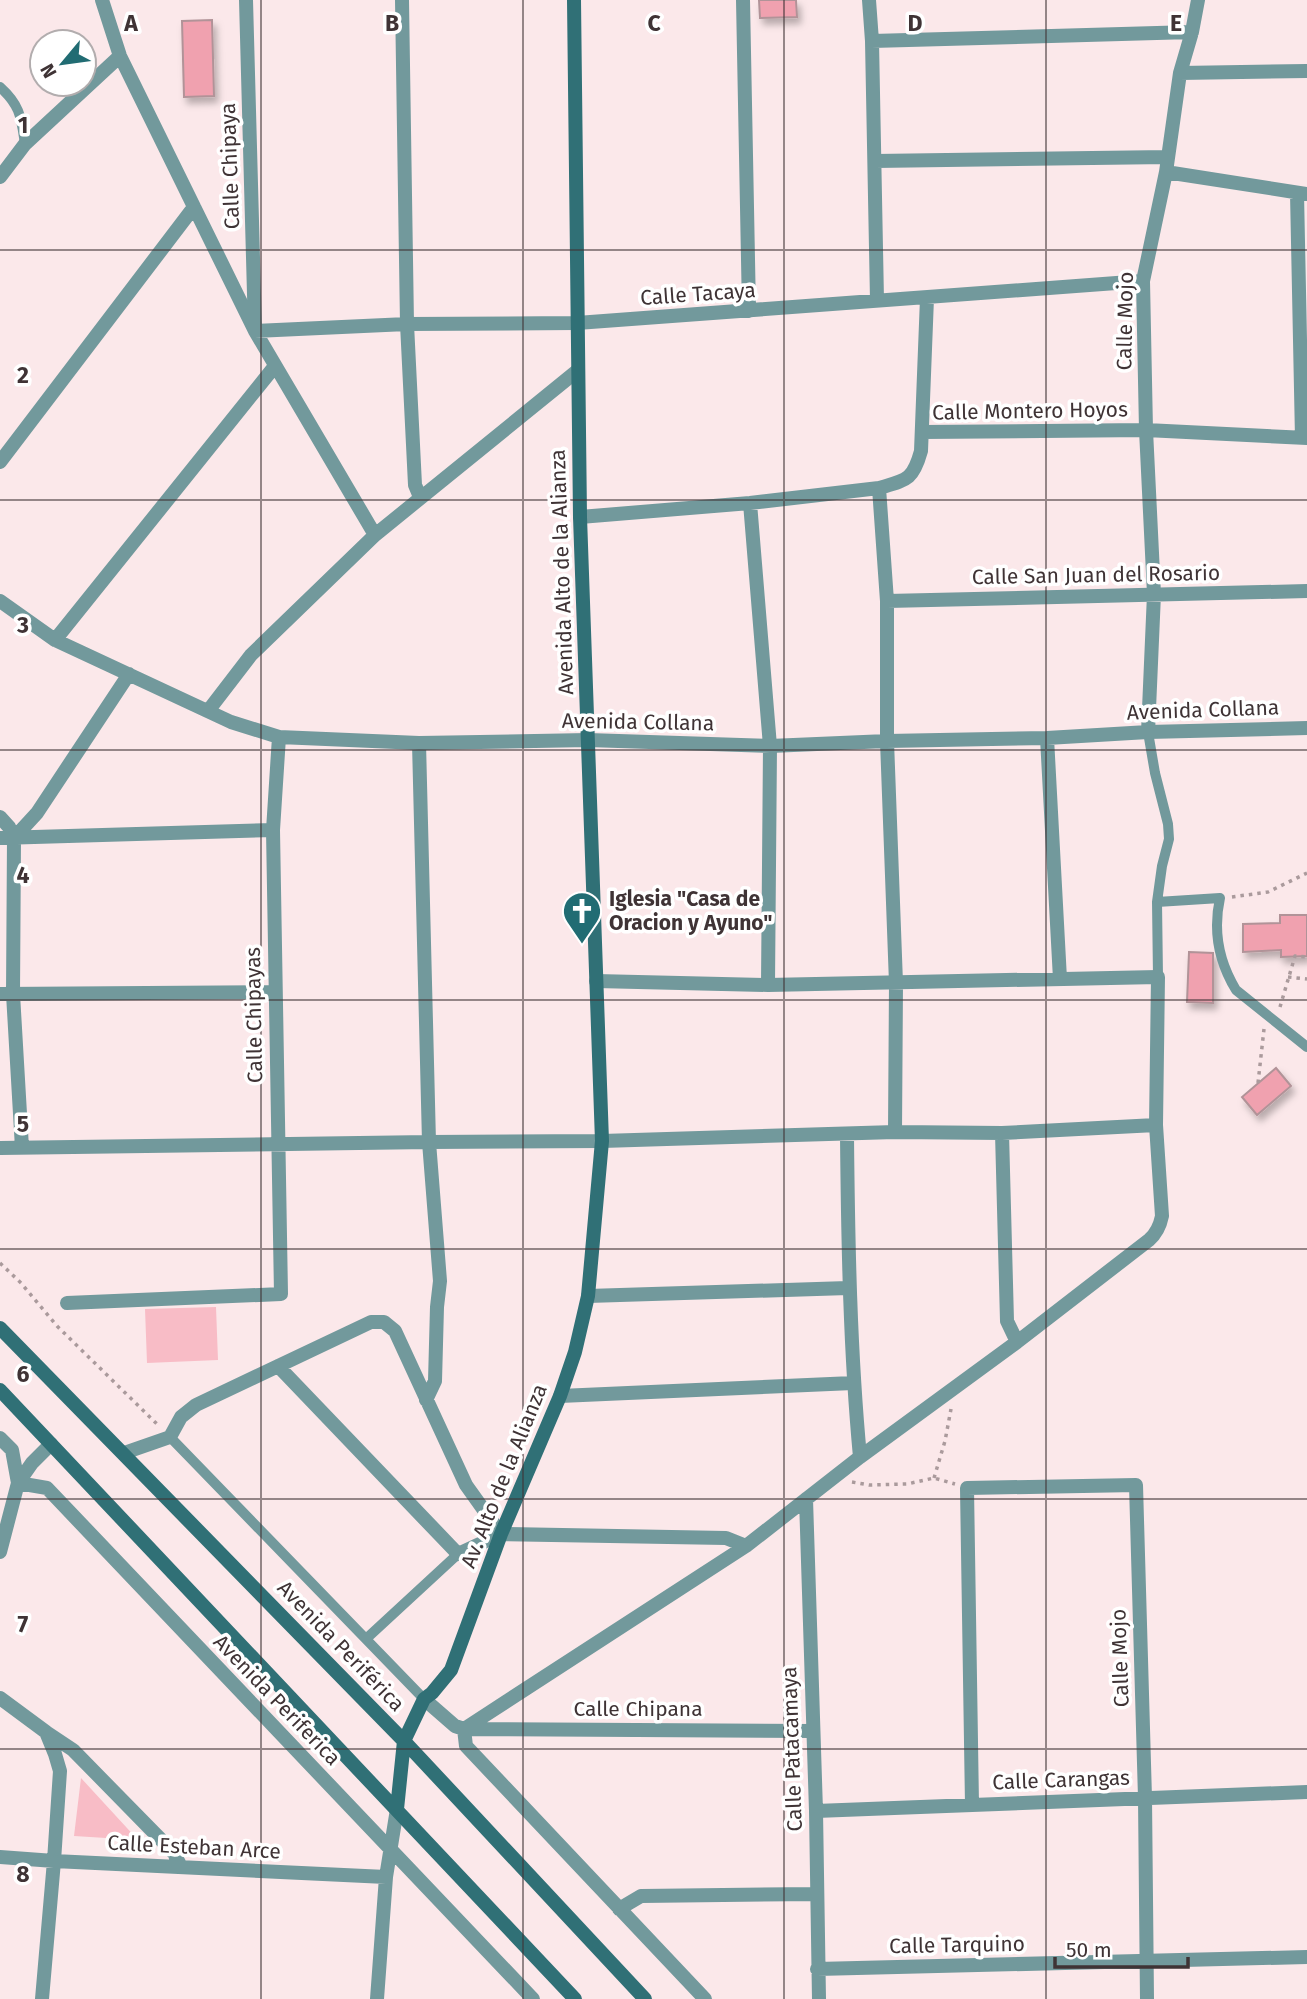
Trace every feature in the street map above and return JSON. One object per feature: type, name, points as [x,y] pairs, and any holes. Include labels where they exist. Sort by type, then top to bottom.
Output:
[{"type":"street","points":[[102,0],[120,56],[256,331],[375,535]]},
{"type":"street","name":"Calle Chipaya","points":[[246,0],[256,331]]},
{"type":"street","points":[[402,0],[407,324],[415,485],[420,497]]},
{"type":"street","name":"Avenida Alto de la Alianza","points":[[574,0],[580,517],[602,1142]]},
{"type":"street","points":[[743,0],[749,312]]},
{"type":"street","points":[[869,0],[877,300]]},
{"type":"street","name":"Calle Mojo","points":[[1148,732],[1154,594],[1146,430],[1143,281],[1166,172],[1180,74],[1198,0]]},
{"type":"street","points":[[872,41],[1192,32]]},
{"type":"street","points":[[0,177],[24,144],[120,56]]},
{"type":"street","points":[[1180,74],[1307,71]]},
{"type":"street","points":[[874,161],[1168,157]]},
{"type":"street","points":[[1166,172],[1302,193],[1304,438]]},
{"type":"street","points":[[0,462],[194,207]]},
{"type":"street","name":"Calle Tacaya","points":[[256,331],[407,324],[577,323],[1143,281]]},
{"type":"street","points":[[922,432],[927,298]]},
{"type":"street","points":[[55,640],[275,366]]},
{"type":"street","points":[[208,711],[251,655],[375,535],[577,372]]},
{"type":"street","name":"Calle Montero Hoyos","points":[[580,517],[750,503],[879,488],[907,478],[916,470],[922,432],[1146,430],[1304,438]]},
{"type":"street","points":[[879,488],[887,601],[887,741],[896,983],[895,1132]]},
{"type":"street","points":[[750,503],[770,746],[768,985]]},
{"type":"street","name":"Calle San Juan del Rosario","points":[[887,601],[1307,591]]},
{"type":"street","name":"Avenida Collana","points":[[0,601],[55,640],[231,722],[279,737],[419,743],[588,740],[770,746],[1307,728]]},
{"type":"street","points":[[7,838],[37,813],[130,674]]},
{"type":"street","name":"Calle Chipayas","points":[[67,1303],[281,1294],[273,830],[279,737]]},
{"type":"street","points":[[1047,738],[1060,979]]},
{"type":"street","points":[[419,743],[429,1142],[440,1280],[435,1381],[426,1400]]},
{"type":"street","points":[[0,817],[9,827],[7,994],[22,1148]]},
{"type":"street","points":[[7,838],[273,830]]},
{"type":"street","points":[[464,1729],[746,1546],[860,1457],[1017,1342],[1156,1232],[1162,1216],[1156,1125],[1157,977],[768,985],[596,981]]},
{"type":"street","points":[[7,994],[275,992]]},
{"type":"street","points":[[0,1148],[602,1142],[895,1132],[1002,1133],[1156,1125]]},
{"type":"street","points":[[1002,1133],[1007,1321],[1017,1342]]},
{"type":"street","points":[[846,1135],[848,1288],[860,1457]]},
{"type":"street","name":"Av. Alto de la Alianza","points":[[397,1810],[404,1741],[424,1699],[451,1670],[501,1534],[560,1396],[575,1352],[588,1296],[602,1142]]},
{"type":"street","points":[[588,1296],[848,1288]]},
{"type":"street","points":[[124,1453],[170,1437],[181,1417],[196,1405],[371,1322],[384,1321],[395,1331],[466,1485],[501,1534]]},
{"type":"street","name":"Avenida Periférica","points":[[0,1328],[404,1741],[645,1999]]},
{"type":"street","points":[[278,1366],[458,1553],[501,1534],[726,1538],[746,1546]]},
{"type":"street","points":[[560,1396],[853,1383]]},
{"type":"street","points":[[0,1390],[575,1999]]},
{"type":"street","points":[[0,1438],[12,1450],[18,1483]]},
{"type":"street","points":[[0,1552],[18,1483],[32,1462],[51,1444]]},
{"type":"street","name":"Avenida Periferica","points":[[18,1483],[47,1488],[533,1999]]},
{"type":"street","name":"Calle Mojo","points":[[972,1805],[967,1488],[1136,1485],[1145,1798],[1147,1999]]},
{"type":"street","name":"Calle Patacamaya","points":[[806,1499],[819,1999]]},
{"type":"street","points":[[0,1698],[73,1750],[174,1853],[181,1867]]},
{"type":"street","points":[[424,1699],[455,1726],[464,1729]]},
{"type":"street","points":[[464,1729],[466,1746],[705,1999]]},
{"type":"street","name":"Calle Chipana","points":[[464,1729],[813,1731]]},
{"type":"street","points":[[42,1999],[60,1772],[46,1732]]},
{"type":"street","name":"Calle Carangas","points":[[816,1811],[1307,1792]]},
{"type":"street","points":[[377,1999],[386,1877],[397,1810]]},
{"type":"street","name":"Calle Esteban Arce","points":[[0,1857],[386,1877]]},
{"type":"street","points":[[620,1909],[641,1896],[816,1894]]},
{"type":"street","name":"Calle Tarquino","points":[[817,1969],[1307,1957]]},
{"type":"lane","points":[[0,87],[13,99],[21,119],[24,144]]},
{"type":"lane","points":[[1148,732],[1169,839],[1157,902],[1157,977]]},
{"type":"lane","points":[[1157,902],[1220,898],[1217,911],[1218,937],[1222,962],[1229,978],[1237,990],[1265,1015],[1307,1047]]},
{"type":"lane","points":[[170,1437],[424,1699]]},
{"type":"lane","points":[[367,1638],[458,1553]]},
{"type":"path","points":[[1220,898],[1268,892],[1307,873]]},
{"type":"path","points":[[1275,1023],[1295,956],[1307,957]]},
{"type":"path","points":[[1288,977],[1307,979]]},
{"type":"path","points":[[1258,1083],[1265,1015]]},
{"type":"path","points":[[0,1263],[21,1283],[57,1326],[170,1437]]},
{"type":"path","points":[[833,1478],[869,1485],[907,1484],[934,1478],[945,1441],[956,1385]]},
{"type":"shaded area","points":[[216,1307],[218,1360],[147,1363],[145,1309]]},
{"type":"shaded area","points":[[81,1778],[138,1840],[74,1836]]},
{"type":"building","points":[[759,0],[796,0],[797,17],[760,18]]},
{"type":"building","points":[[212,20],[214,96],[184,97],[182,21]]},
{"type":"building","points":[[1280,915],[1307,915],[1307,956],[1281,957],[1281,950],[1243,952],[1243,924],[1280,923]]},
{"type":"building","points":[[1189,952],[1213,953],[1213,1003],[1187,1002]]},
{"type":"building","points":[[1276,1068],[1291,1086],[1257,1115],[1242,1097]]},
{"type":"place","name":"Iglesia \"Casa de Oracion y Ayuno\"","points":[[582,945]]}]
